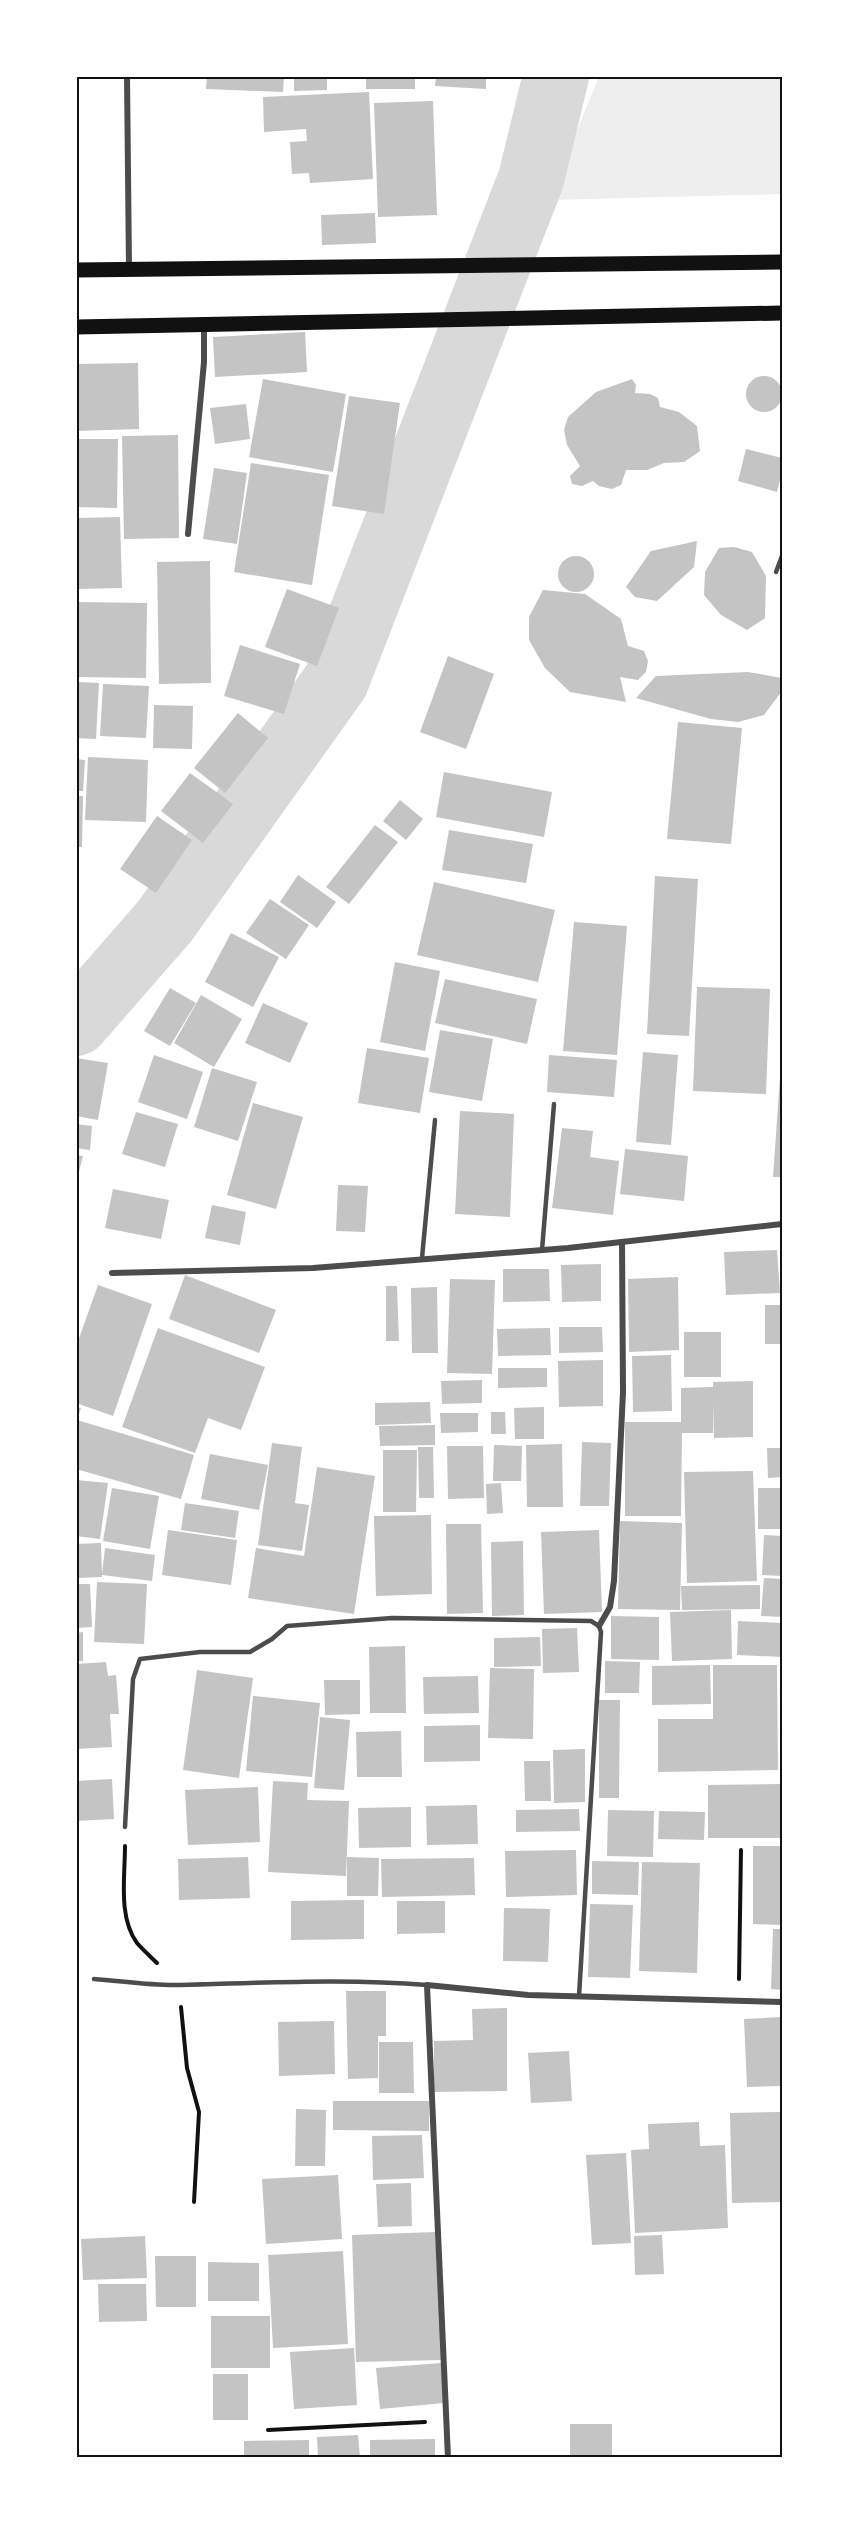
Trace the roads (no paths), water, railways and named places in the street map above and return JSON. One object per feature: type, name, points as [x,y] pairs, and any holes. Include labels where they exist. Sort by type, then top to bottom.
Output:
[{"type":"main road","points":[[76,270],[783,261]]},
{"type":"main road","points":[[76,327],[622,314],[783,313]]},
{"type":"street","points":[[127,76],[129,270]]},
{"type":"street","points":[[188,534],[204,362],[204,324]]},
{"type":"street","points":[[112,1273],[313,1268],[542,1250],[783,1224]]},
{"type":"street","points":[[599,1626],[610,1607],[614,1581],[623,1392],[622,1242]]},
{"type":"street","points":[[448,2457],[427,1985],[528,1995],[783,2002]]},
{"type":"lane","points":[[776,572],[783,556]]},
{"type":"lane","points":[[542,1250],[554,1104]]},
{"type":"lane","points":[[422,1258],[435,1120]]},
{"type":"lane","points":[[125,1827],[133,1679],[140,1659],[200,1652],[249,1652],[272,1639],[287,1626],[392,1618],[591,1621],[599,1626],[601,1632],[579,1996]]},
{"type":"lane","points":[[94,1979],[178,1985],[296,1981],[427,1985]]},
{"type":"waterway","points":[[76,1023],[165,921],[336,681],[531,179],[556,76]]}]
